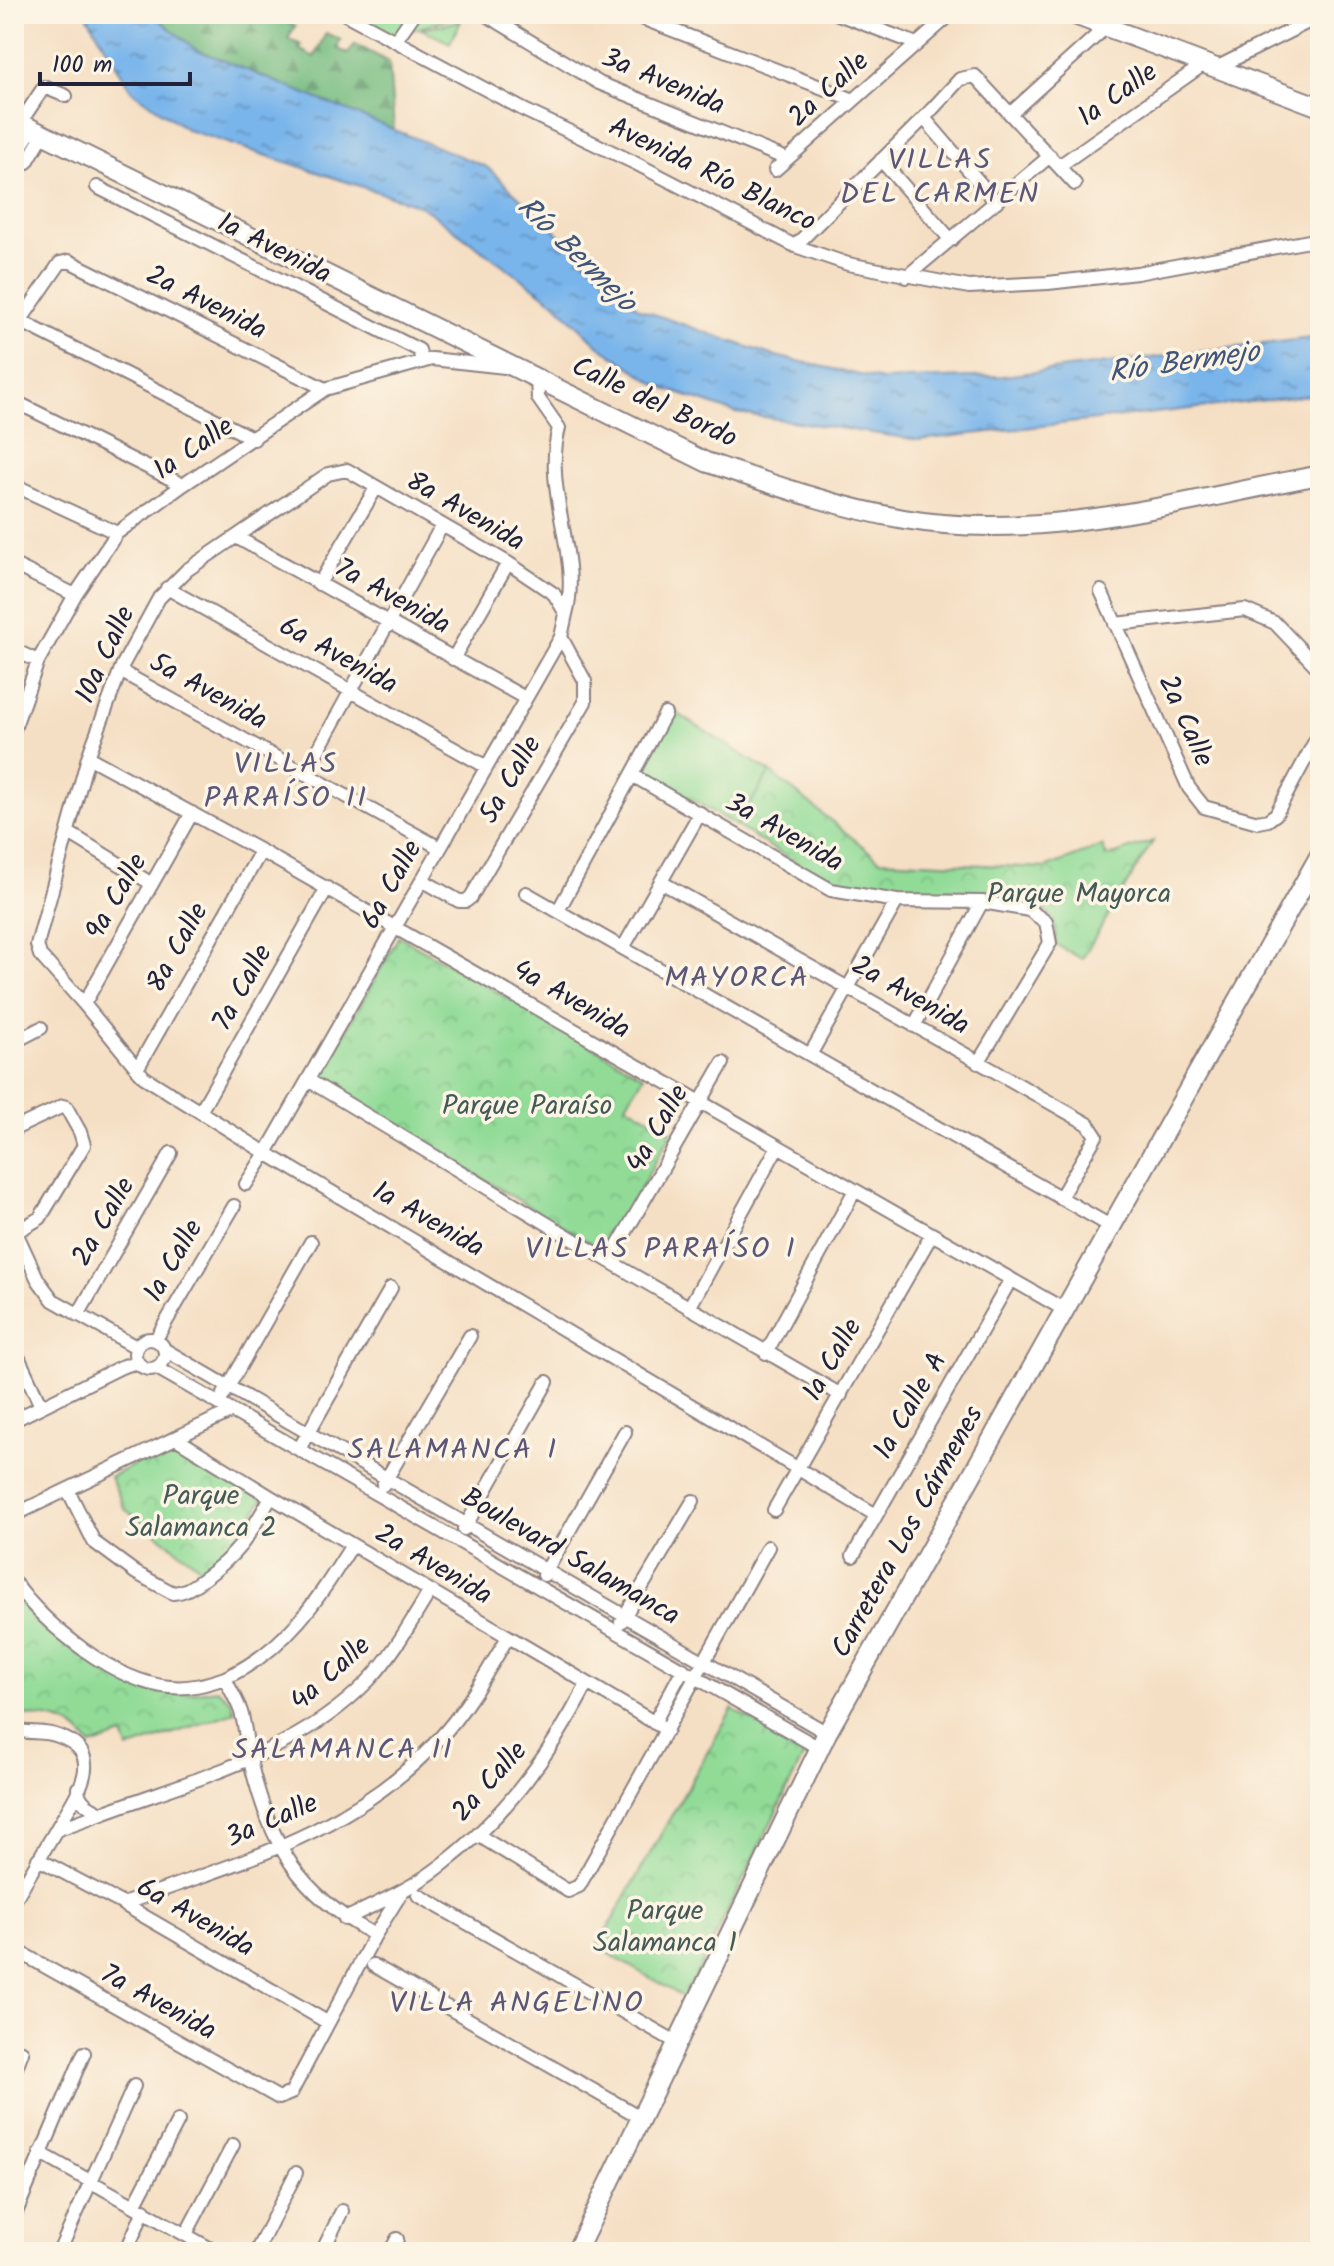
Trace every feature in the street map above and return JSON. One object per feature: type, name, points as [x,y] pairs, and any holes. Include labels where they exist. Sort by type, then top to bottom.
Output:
[{"type":"street","name":"Avenida Río Blanco","points":[[345,14],[526,111],[633,162],[795,246],[848,264],[969,287],[1048,283],[1137,273],[1320,239]]},
{"type":"street","points":[[396,40],[413,16],[427,14]]},
{"type":"street","points":[[631,14],[854,100]]},
{"type":"street","points":[[838,14],[917,44]]},
{"type":"street","name":"2a Calle","points":[[775,170],[951,14]]},
{"type":"street","points":[[1072,14],[1320,107]]},
{"type":"street","name":"3a Avenida","points":[[488,15],[599,83],[787,159]]},
{"type":"street","name":"1a Calle","points":[[906,277],[996,202],[1055,161],[1210,66],[1311,17]]},
{"type":"street","points":[[1011,113],[1106,27]]},
{"type":"street","points":[[795,246],[967,75],[975,76],[1075,184]]},
{"type":"street","points":[[14,157],[44,87],[66,96]]},
{"type":"street","points":[[924,118],[996,202]]},
{"type":"street","points":[[14,169],[27,162],[27,127]]},
{"type":"street","name":"Calle del Bordo","points":[[27,127],[706,462],[807,496],[905,519],[1012,525],[1098,519],[1320,475]]},
{"type":"street","points":[[881,160],[951,240]]},
{"type":"street","name":"1a Avenida","points":[[97,187],[419,350],[422,361]]},
{"type":"street","name":"2a Avenida","points":[[17,326],[65,260],[325,389]]},
{"type":"street","points":[[17,326],[254,439]]},
{"type":"street","name":"1a Calle","points":[[14,729],[38,661],[75,595],[117,533],[183,485],[325,389],[422,361],[512,367]]},
{"type":"street","name":"6a Calle","points":[[246,1184],[561,637],[564,610],[571,597],[556,499],[553,450],[559,428],[538,398],[537,380]]},
{"type":"street","points":[[14,401],[183,485]]},
{"type":"street","name":"8a Avenida","points":[[338,470],[347,470],[508,563],[554,594],[564,610]]},
{"type":"street","name":"10a Calle","points":[[37,945],[88,757],[120,671],[167,588],[187,570],[338,470]]},
{"type":"street","points":[[14,485],[117,533]]},
{"type":"street","points":[[319,584],[376,488]]},
{"type":"street","points":[[305,774],[441,527]]},
{"type":"street","name":"7a Avenida","points":[[236,537],[525,698]]},
{"type":"street","points":[[453,659],[508,563]]},
{"type":"street","points":[[14,565],[75,595]]},
{"type":"street","name":"6a Avenida","points":[[167,588],[485,766]]},
{"type":"street","name":"2a Calle","points":[[1101,591],[1197,800],[1204,807],[1258,822],[1268,820],[1276,814],[1320,732]]},
{"type":"street","points":[[1115,624],[1245,610],[1275,623],[1320,670]]},
{"type":"street","name":"5a Calle","points":[[422,880],[459,901],[471,897],[585,702],[585,681],[561,637]]},
{"type":"street","points":[[14,650],[38,661]]},
{"type":"street","name":"5a Avenida","points":[[120,671],[440,848]]},
{"type":"street","points":[[558,911],[665,714]]},
{"type":"street","name":"4a Avenida","points":[[88,757],[327,888],[1065,1310]]},
{"type":"street","name":"3a Avenida","points":[[632,775],[831,890],[897,901],[982,902],[1037,913],[1046,922],[1050,943],[978,1063]]},
{"type":"street","name":"9a Calle","points":[[84,1004],[192,813]]},
{"type":"street","points":[[623,948],[700,813]]},
{"type":"street","points":[[69,833],[152,884]]},
{"type":"street","name":"8a Calle","points":[[137,1069],[261,851]]},
{"type":"street","name":"Carretera Los Cármenes","points":[[576,2252],[823,1740],[1320,855]]},
{"type":"street","name":"2a Avenida","points":[[661,882],[1088,1124],[1096,1136],[1060,1198]]},
{"type":"street","name":"7a Calle","points":[[200,1112],[327,888]]},
{"type":"street","points":[[526,893],[1112,1227]]},
{"type":"street","points":[[810,1055],[897,901]]},
{"type":"street","points":[[914,1026],[982,902]]},
{"type":"street","name":"1a Avenida","points":[[37,945],[46,965],[84,1004],[144,1077],[266,1153],[876,1515]]},
{"type":"street","points":[[14,1042],[41,1028]]},
{"type":"street","name":"4a Calle","points":[[609,1261],[723,1063]]},
{"type":"street","points":[[308,1080],[609,1261],[841,1395]]},
{"type":"street","points":[[14,1129],[63,1106],[80,1132],[84,1145],[40,1218],[15,1230],[45,1292],[53,1300],[136,1347]]},
{"type":"street","points":[[689,1308],[778,1146]]},
{"type":"street","name":"2a Calle","points":[[78,1315],[171,1153]]},
{"type":"street","points":[[766,1353],[855,1190]]},
{"type":"street","name":"1a Calle","points":[[156,1339],[234,1206]]},
{"type":"street","name":"1a Calle","points":[[774,1510],[932,1234]]},
{"type":"street","points":[[219,1403],[311,1242]]},
{"type":"street","name":"1a Calle A","points":[[853,1556],[1011,1279]]},
{"type":"street","points":[[299,1449],[391,1288]]},
{"type":"street","points":[[378,1494],[470,1336]]},
{"type":"street","points":[[145,1339],[156,1339],[165,1350],[164,1361],[157,1368],[146,1369],[137,1362],[136,1347],[145,1339]]},
{"type":"street","points":[[14,1348],[41,1406]]},
{"type":"street","name":"Boulevard Salamanca","points":[[165,1350],[705,1663],[823,1740]]},
{"type":"street","points":[[14,1420],[137,1362]]},
{"type":"street","name":"Boulevard Salamanca","points":[[157,1368],[696,1677],[823,1740]]},
{"type":"street","points":[[458,1541],[547,1382]]},
{"type":"street","points":[[14,1515],[232,1411]]},
{"type":"street","points":[[538,1586],[625,1432]]},
{"type":"street","name":"2a Avenida","points":[[177,1439],[667,1730]]},
{"type":"street","points":[[68,1490],[94,1542],[136,1573],[173,1593],[189,1589],[232,1558],[250,1535],[271,1497]]},
{"type":"street","points":[[616,1631],[693,1501]]},
{"type":"street","points":[[14,1582],[27,1600],[84,1650],[139,1679],[173,1688],[194,1687],[225,1678],[262,1656],[306,1615],[352,1545]]},
{"type":"street","points":[[478,1835],[568,1891],[579,1886],[768,1547]]},
{"type":"street","name":"4a Calle","points":[[56,1830],[249,1759],[291,1740],[327,1716],[368,1681],[393,1650],[430,1591]]},
{"type":"street","name":"3a Calle","points":[[123,1904],[315,1832],[354,1810],[390,1784],[440,1738],[463,1709],[508,1637]]},
{"type":"street","points":[[654,1723],[683,1669]]},
{"type":"street","points":[[225,1678],[242,1714],[249,1759],[278,1847],[302,1881],[345,1919],[375,1935]]},
{"type":"street","name":"2a Calle","points":[[345,1919],[403,1890],[440,1867],[478,1835],[547,1755],[587,1684]]},
{"type":"street","points":[[14,1901],[87,1772],[81,1751],[58,1735],[15,1734]]},
{"type":"street","points":[[78,1788],[82,1801],[102,1813]]},
{"type":"street","name":"6a Avenida","points":[[38,1859],[123,1904],[327,2022]]},
{"type":"street","name":"2a Calle","points":[[279,2098],[291,2093],[375,1935],[403,1890]]},
{"type":"street","points":[[418,1895],[676,2042]]},
{"type":"street","name":"7a Avenida","points":[[14,1949],[279,2098]]},
{"type":"street","points":[[373,1965],[640,2117]]},
{"type":"street","points":[[14,2073],[22,2052]]},
{"type":"street","points":[[14,2217],[84,2053]]},
{"type":"street","points":[[59,2252],[134,2086]]},
{"type":"street","points":[[126,2252],[139,2207],[178,2121]]},
{"type":"street","points":[[192,2242],[233,2145]]},
{"type":"street","points":[[40,2153],[139,2207],[192,2242],[216,2252]]},
{"type":"street","points":[[256,2252],[296,2173]]},
{"type":"street","points":[[322,2252],[342,2211]]},
{"type":"street","points":[[390,2252],[397,2239]]},
{"type":"green space","points":[[128,14],[270,14],[295,26],[288,39],[301,45],[299,49],[314,57],[326,33],[341,40],[337,48],[348,54],[355,44],[389,62],[396,157]]},
{"type":"green space","points":[[342,14],[463,14],[409,31],[399,44]]},
{"type":"green space","points":[[461,21],[450,43],[421,29]]},
{"type":"green space","points":[[675,712],[770,772],[736,826],[644,770]]},
{"type":"green space","name":"Parque Mayorca","points":[[770,772],[880,860],[1045,868],[1102,846],[1107,857],[1153,841],[1082,959],[1055,944],[1056,933],[1051,917],[1031,904],[1012,899],[834,886],[736,826]]},
{"type":"green space","name":"Parque Paraíso","points":[[399,936],[644,1076],[626,1104],[672,1132],[605,1252],[318,1080]]},
{"type":"green space","name":"Parque Salamanca 2","points":[[174,1444],[263,1499],[230,1549],[205,1571],[125,1509],[110,1477]]},
{"type":"green space","points":[[14,1592],[32,1614],[74,1651],[114,1673],[156,1693],[217,1689],[231,1701],[235,1712],[128,1749],[123,1735],[91,1746],[83,1735],[66,1723],[14,1713]]},
{"type":"green space","name":"Parque Salamanca 1","points":[[732,1709],[806,1751],[685,1998],[597,1947]]},
{"type":"water","name":"Río Bermejo","points":[[86,14],[152,14],[197,50],[487,167],[639,309],[771,355],[882,380],[1003,376],[1320,337],[1320,394],[919,440],[736,413],[660,387],[598,345],[554,302],[421,206],[188,130],[131,90]]},
{"type":"district","name":"VILLAS DEL CARMEN","points":[[940,178]]},
{"type":"district","name":"VILLAS PARAÍSO II","points":[[286,782]]},
{"type":"district","name":"MAYORCA","points":[[737,979]]},
{"type":"district","name":"VILLAS PARAÍSO I","points":[[661,1250]]},
{"type":"district","name":"SALAMANCA I","points":[[453,1451]]},
{"type":"district","name":"SALAMANCA II","points":[[343,1751]]},
{"type":"district","name":"VILLA ANGELINO","points":[[517,2004]]}]
